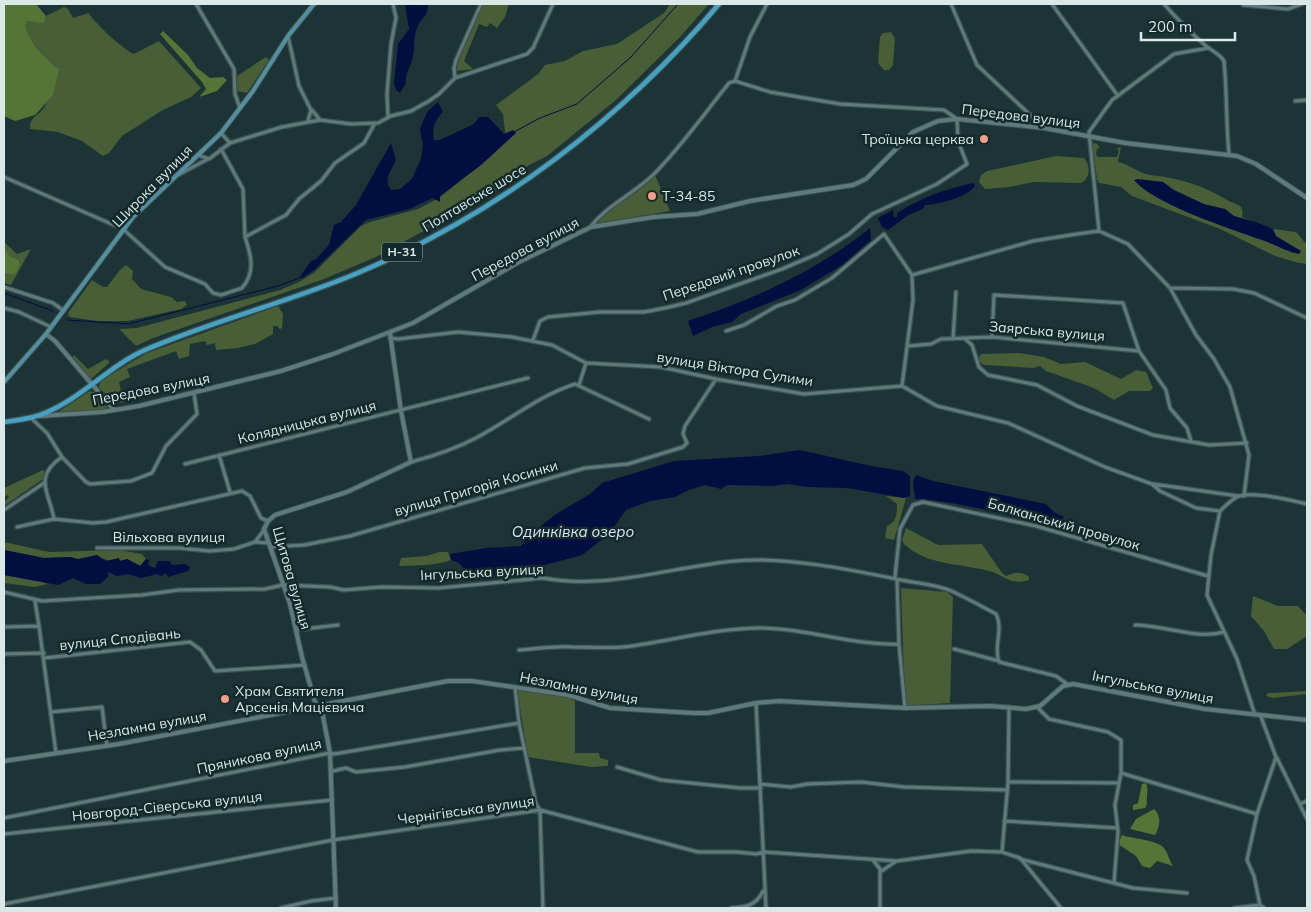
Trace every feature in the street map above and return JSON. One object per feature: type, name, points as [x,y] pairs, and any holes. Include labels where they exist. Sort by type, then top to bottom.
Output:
[{"type":"main road","name":"Широка вулиця","points":[[4,382],[46,334],[124,229],[221,133],[288,36],[314,4]]},
{"type":"main road","name":"Полтавське шосе","points":[[33,417],[63,404],[127,360],[144,351],[360,272],[426,240],[499,199],[548,165],[626,102],[654,75],[719,4]]},
{"type":"main road","name":"Передова вулиця","points":[[4,422],[33,417]]},
{"type":"street","points":[[196,4],[234,69],[235,94],[240,108]]},
{"type":"street","points":[[388,117],[387,94],[391,44],[396,18],[393,4]]},
{"type":"street","points":[[455,78],[454,68],[456,60],[481,4]]},
{"type":"street","points":[[176,176],[209,159],[230,143],[308,121],[320,120],[351,124],[375,123],[417,108],[439,94],[455,78],[527,54],[533,48],[554,4]]},
{"type":"street","points":[[735,81],[750,37],[767,4]]},
{"type":"street","points":[[951,4],[977,65],[1044,128]]},
{"type":"street","points":[[1052,4],[1118,96]]},
{"type":"street","points":[[1164,4],[1208,48],[1222,56],[1224,60],[1225,113],[1229,154]]},
{"type":"street","points":[[1244,5],[1288,9],[1302,4]]},
{"type":"street","points":[[288,36],[299,86],[311,110],[320,120]]},
{"type":"street","points":[[1099,231],[1091,136],[1089,132],[1118,96],[1174,54],[1208,48]]},
{"type":"street","points":[[591,227],[599,215],[652,176],[669,158],[729,83],[735,81],[770,92],[840,104],[944,110],[957,119]]},
{"type":"street","points":[[1295,101],[1307,100]]},
{"type":"street","points":[[308,121],[311,110]]},
{"type":"street","name":"Передова вулиця","points":[[33,417],[114,410],[194,393],[281,371],[390,335],[413,324],[519,262],[591,227],[653,217],[697,214],[750,201],[854,185],[866,179],[913,132],[938,121],[957,119],[1044,128],[1125,143],[1229,154],[1256,164],[1307,198]]},
{"type":"street","name":"Передовий провулок","points":[[533,340],[540,321],[548,317],[600,312],[644,312],[665,308],[686,303],[782,269],[817,254],[850,234],[872,214],[937,184],[966,166],[967,163],[958,141],[957,119]]},
{"type":"street","points":[[245,237],[286,215],[299,199],[321,181],[335,163],[364,143],[375,123]]},
{"type":"street","points":[[221,133],[230,143]]},
{"type":"street","points":[[4,177],[124,229],[165,267],[205,284],[216,294],[242,288],[252,265],[245,237],[243,189],[221,149]]},
{"type":"street","points":[[198,155],[209,159]]},
{"type":"street","points":[[912,275],[1033,241],[1099,231],[1128,244],[1170,288],[1196,335],[1214,359],[1230,387],[1247,443],[1249,468],[1244,496]]},
{"type":"street","points":[[726,331],[744,325],[777,306],[795,300],[832,278],[884,234],[912,275],[914,300],[902,386],[938,406],[1008,423],[1105,467],[1152,484],[1239,496],[1292,500],[1307,504]]},
{"type":"street","points":[[4,287],[53,304],[64,311]]},
{"type":"street","points":[[1170,288],[1233,289],[1254,293],[1307,318]]},
{"type":"street","points":[[953,338],[956,292]]},
{"type":"street","points":[[992,337],[994,295],[1123,303],[1139,351],[1166,390],[1170,408],[1187,428],[1191,441]]},
{"type":"street","points":[[4,308],[19,312],[51,327]]},
{"type":"street","name":"вулиця Віктора Сулими","points":[[390,335],[398,339],[458,332],[533,340],[552,345],[586,364],[661,368],[716,380],[804,394],[902,386]]},
{"type":"street","points":[[46,334],[55,341],[114,410]]},
{"type":"street","points":[[390,335],[400,411],[411,462]]},
{"type":"street","name":"Заярська вулиця","points":[[908,346],[953,338],[992,337],[1139,351]]},
{"type":"street","points":[[964,338],[974,350],[979,368],[988,376],[1028,382],[1077,406],[1138,427],[1149,433],[1209,445],[1247,443]]},
{"type":"street","points":[[586,364],[579,384],[592,393],[649,419]]},
{"type":"street","name":"Колядницька вулиця","points":[[185,464],[528,378]]},
{"type":"street","name":"вулиця Григорія Косинки","points":[[255,542],[269,545],[304,545],[350,536],[585,468],[634,462],[683,447],[686,443],[683,434],[684,426],[716,380]]},
{"type":"street","name":"Щитова вулиця","points":[[336,908],[332,800],[333,770],[322,711],[318,706],[283,585],[264,529],[268,520],[347,492],[411,462],[452,449],[486,433],[540,398],[579,384]]},
{"type":"street","points":[[33,417],[33,420],[47,433],[62,457],[90,484],[131,481],[152,473],[166,446],[197,414],[194,393]]},
{"type":"street","points":[[220,455],[230,492]]},
{"type":"street","points":[[4,510],[44,483],[54,463],[62,457]]},
{"type":"street","points":[[44,483],[45,494],[54,518]]},
{"type":"street","points":[[1152,484],[1160,491],[1196,508],[1220,511]]},
{"type":"street","points":[[17,527],[54,518],[93,523],[106,522],[230,492],[246,493],[261,518],[268,520]]},
{"type":"street","points":[[1239,496],[1220,511],[1208,576],[1207,595],[1237,659],[1255,716]]},
{"type":"street","name":"Балканський провулок","points":[[896,578],[900,529],[913,504],[923,502],[1018,522],[1208,576]]},
{"type":"street","points":[[255,542],[264,529]]},
{"type":"street","name":"Вільхова вулиця","points":[[96,548],[210,551],[234,549],[255,542]]},
{"type":"street","name":"Інгульська вулиця","points":[[4,592],[29,596],[34,600],[142,595],[179,590],[265,589],[283,585],[330,587],[344,590],[381,587],[440,588],[543,578],[574,582],[604,582],[675,569],[759,560],[896,578],[949,590],[996,614],[1000,623],[997,652],[999,662]]},
{"type":"street","points":[[896,578],[899,644],[905,708]]},
{"type":"street","points":[[34,600],[45,658],[56,753]]},
{"type":"street","points":[[296,630],[338,625]]},
{"type":"street","points":[[1135,625],[1165,627],[1206,635],[1224,632]]},
{"type":"street","points":[[4,627],[39,626]]},
{"type":"street","points":[[519,650],[632,646],[699,634],[757,628],[808,633],[875,645],[899,644]]},
{"type":"street","name":"вулиця Сподівань","points":[[45,658],[190,642],[201,650],[215,671],[305,665]]},
{"type":"street","name":"Інгульська вулиця","points":[[954,649],[1056,676],[1067,684],[1080,684],[1196,708],[1255,716],[1307,720]]},
{"type":"street","name":"вулиця Сподівань","points":[[4,654],[44,653]]},
{"type":"street","name":"Незламна вулиця","points":[[4,761],[107,746],[448,681],[472,681],[568,694],[610,708],[639,711],[708,713],[756,703],[779,701],[905,708],[1009,707],[1026,709],[1037,707]]},
{"type":"street","points":[[1067,684],[1037,707],[1049,720],[1100,730],[1118,737],[1122,743],[1119,783],[1115,805],[1114,883]]},
{"type":"street","points":[[515,687],[524,748],[536,804],[540,810],[543,908]]},
{"type":"street","points":[[756,703],[764,852],[763,890],[766,908]]},
{"type":"street","points":[[52,712],[102,707],[107,746]]},
{"type":"street","points":[[1002,852],[1008,782],[1009,707]]},
{"type":"street","points":[[1261,716],[1276,757],[1307,820]]},
{"type":"street","name":"Пряникова вулиця","points":[[4,818],[330,753],[334,754],[414,742],[519,723]]},
{"type":"street","points":[[333,770],[346,768],[356,772],[405,767],[500,750],[524,748]]},
{"type":"street","points":[[1260,906],[1254,876],[1247,862],[1257,814],[1276,757]]},
{"type":"street","points":[[617,768],[661,780],[740,788],[761,788]]},
{"type":"street","points":[[1120,773],[1257,814]]},
{"type":"street","points":[[760,784],[791,788],[807,784],[861,782],[904,787],[1007,790]]},
{"type":"street","points":[[1008,782],[1119,783]]},
{"type":"street","name":"Новгород-Сіверська вулиця","points":[[4,834],[332,800]]},
{"type":"street","points":[[1300,804],[1307,801]]},
{"type":"street","name":"Чернігівська вулиця","points":[[4,904],[333,840],[540,810],[698,852],[756,854],[764,852],[897,861],[971,852],[1002,852],[1133,888],[1187,893]]},
{"type":"street","points":[[1004,821],[1116,828]]},
{"type":"street","points":[[1020,858],[1061,908]]},
{"type":"street","points":[[873,860],[878,865],[880,908]]},
{"type":"street","points":[[879,872],[897,861]]},
{"type":"street","points":[[731,908],[751,905],[759,900],[763,890]]},
{"type":"street","points":[[281,908],[311,901],[336,898]]},
{"type":"street","points":[[759,900],[765,903]]},
{"type":"street","points":[[1234,908],[1260,906],[1264,908]]},
{"type":"green space","points":[[4,4],[36,4],[46,16],[44,24],[27,21],[27,32],[42,55],[59,69],[53,95],[35,115],[15,121],[4,116]]},
{"type":"green space","points":[[481,4],[509,4],[505,17],[497,28],[490,23],[487,27],[479,24],[464,61],[473,69],[456,71],[462,48]]},
{"type":"green space","points":[[670,4],[709,4],[680,37],[616,100],[547,156],[529,165],[501,189],[376,257],[324,279],[153,338],[136,346],[119,329],[137,328],[280,290],[299,282],[315,272],[361,226],[418,209],[439,198],[491,156],[506,140],[503,114],[496,105],[538,74],[545,65],[565,61],[583,51],[617,44],[664,13]]},
{"type":"green space","points":[[64,7],[68,9],[73,18],[89,13],[109,35],[134,54],[159,41],[201,88],[191,97],[161,111],[122,136],[109,153],[103,156],[82,141],[58,132],[30,129],[31,122],[45,106],[51,65],[28,37],[25,24],[27,21],[44,24],[46,16]]},
{"type":"green space","points":[[163,31],[188,55],[197,68],[210,78],[223,77],[227,80],[217,91],[199,97],[206,89],[160,34]]},
{"type":"green space","points":[[891,32],[895,38],[893,65],[889,70],[884,70],[878,63],[880,37],[883,33]]},
{"type":"green space","points":[[266,57],[269,60],[247,93],[237,91],[237,76]]},
{"type":"green space","points":[[1096,143],[1100,148],[1097,149],[1096,155],[1098,157],[1117,157],[1119,150],[1115,149],[1121,147],[1118,162],[1146,174],[1180,180],[1199,186],[1239,205],[1243,212],[1242,217],[1273,229],[1296,232],[1307,245],[1307,264],[1275,256],[1220,229],[1132,196],[1121,187],[1099,183],[1092,144]]},
{"type":"green space","points":[[1056,156],[1084,158],[1088,168],[1088,175],[1084,181],[1081,183],[1033,182],[1010,187],[985,189],[979,182],[981,175],[987,171]]},
{"type":"green space","points":[[655,175],[670,211],[598,223],[603,214]]},
{"type":"green space","points":[[4,242],[17,254],[31,249],[11,285],[4,283],[4,273],[12,275],[20,263],[18,259],[9,257],[4,248]]},
{"type":"green space","points":[[4,248],[10,257],[18,259],[20,263],[16,273],[12,275],[4,273]]},
{"type":"green space","points":[[126,265],[133,271],[132,279],[141,289],[171,297],[177,302],[185,301],[187,305],[181,309],[128,321],[97,321],[69,317],[68,313],[92,280],[103,287],[107,287]]},
{"type":"green space","points":[[278,306],[283,314],[282,328],[273,326],[273,334],[255,344],[216,350],[215,343],[207,345],[205,341],[190,344],[189,356],[179,359],[176,351],[127,369],[130,377],[119,382],[124,403],[113,401],[99,388],[100,381],[147,353]]},
{"type":"green space","points":[[1020,353],[1044,357],[1061,364],[1085,362],[1121,379],[1136,370],[1146,372],[1153,388],[1150,391],[1129,391],[1114,400],[1094,388],[1046,371],[1040,366],[1034,368],[984,365],[980,362],[979,358],[981,354]]},
{"type":"green space","points":[[74,355],[88,369],[106,359],[110,362],[90,380],[72,358]]},
{"type":"green space","points":[[90,391],[94,392],[107,407],[106,410],[58,412]]},
{"type":"green space","points":[[43,470],[45,472],[43,479],[4,506],[4,502],[9,497],[8,495],[4,497],[4,488]]},
{"type":"green space","points":[[886,496],[906,498],[894,540],[885,538],[887,526],[896,517],[897,504]]},
{"type":"green space","points":[[906,528],[938,545],[982,544],[1002,573],[1006,576],[1021,573],[1029,577],[1029,580],[1022,582],[1012,581],[989,571],[944,563],[923,556],[904,544],[902,540]]},
{"type":"green space","points":[[4,542],[49,552],[118,550],[142,554],[146,559],[141,566],[127,559],[112,561],[97,556],[78,559],[70,557],[44,558],[4,550]]},
{"type":"green space","points":[[439,552],[448,552],[451,560],[433,564],[399,566],[401,558],[427,556]]},
{"type":"green space","points":[[4,575],[48,584],[35,587],[4,583]]},
{"type":"green space","points":[[901,588],[947,592],[953,597],[950,703],[905,706]]},
{"type":"green space","points":[[1253,596],[1278,606],[1298,606],[1307,616],[1307,636],[1287,649],[1274,649],[1264,631],[1251,616]]},
{"type":"green space","points":[[517,689],[568,697],[575,701],[575,753],[599,753],[600,758],[608,760],[608,766],[591,767],[528,757]]},
{"type":"green space","points":[[1307,691],[1307,694],[1273,698],[1266,696],[1268,693]]},
{"type":"green space","points":[[1146,783],[1147,804],[1145,808],[1133,810],[1133,805],[1138,803],[1142,784]]},
{"type":"green space","points":[[1154,809],[1157,812],[1159,822],[1155,835],[1130,829],[1136,819]]},
{"type":"green space","points":[[1122,835],[1161,845],[1173,866],[1157,861],[1150,868],[1142,866],[1136,856],[1118,844]]},
{"type":"water","points":[[405,4],[428,4],[428,8],[416,31],[414,53],[406,77],[406,83],[400,93],[396,90],[394,84],[398,44],[409,29]]},
{"type":"water","points":[[438,102],[443,112],[434,125],[434,140],[440,140],[474,124],[479,117],[488,117],[504,134],[513,130],[516,133],[481,165],[440,196],[440,202],[433,198],[409,209],[366,220],[314,270],[302,278],[300,277],[311,261],[316,259],[329,245],[334,225],[341,222],[356,205],[391,143],[396,160],[388,179],[391,190],[400,189],[412,179],[421,159],[423,145],[420,129],[427,112]]},
{"type":"water","points":[[1134,180],[1163,182],[1174,190],[1204,204],[1225,209],[1234,216],[1273,229],[1276,236],[1301,251],[1299,254],[1288,251],[1192,214],[1158,198],[1144,189]]},
{"type":"water","points":[[974,183],[975,186],[965,194],[945,202],[925,205],[923,209],[908,215],[888,230],[882,227],[878,218],[893,210],[894,217],[897,217],[897,213],[925,198]]},
{"type":"water","points":[[870,228],[871,240],[842,265],[801,290],[741,314],[732,322],[712,327],[693,336],[688,321],[736,304],[783,283],[828,258]]},
{"type":"water","name":"Одинківка озеро","points":[[800,450],[903,471],[910,476],[910,496],[904,498],[847,488],[807,487],[788,484],[773,486],[727,485],[721,489],[705,485],[675,497],[650,501],[626,510],[609,534],[582,555],[541,566],[523,575],[480,575],[472,579],[459,563],[451,560],[450,554],[486,548],[521,546],[527,537],[556,514],[590,494],[602,483],[674,461],[759,456]]},
{"type":"water","points":[[916,475],[933,481],[1046,504],[1055,513],[1064,517],[1060,523],[1042,521],[951,503],[915,499],[913,482]]},
{"type":"water","points":[[4,550],[44,558],[70,557],[78,559],[97,555],[106,561],[119,558],[120,561],[127,559],[140,566],[146,559],[149,560],[148,565],[155,568],[158,561],[170,561],[172,565],[185,564],[190,567],[188,571],[168,577],[166,573],[161,576],[157,574],[141,578],[128,574],[117,576],[108,572],[108,577],[100,584],[86,584],[73,578],[58,585],[4,575]]},
{"type":"waterway","points":[[514,132],[540,118],[577,104],[631,57],[678,4]]},
{"type":"waterway","points":[[67,320],[128,324],[278,286],[302,277]]},
{"type":"waterway","points":[[4,293],[53,311]]},
{"type":"place","name":"Троїцька церква","points":[[984,139]]},
{"type":"place","name":"Т-34-85","points":[[652,196]]},
{"type":"place","name":"Храм Святителя Арсенія Мацієвича","points":[[225,699]]}]
